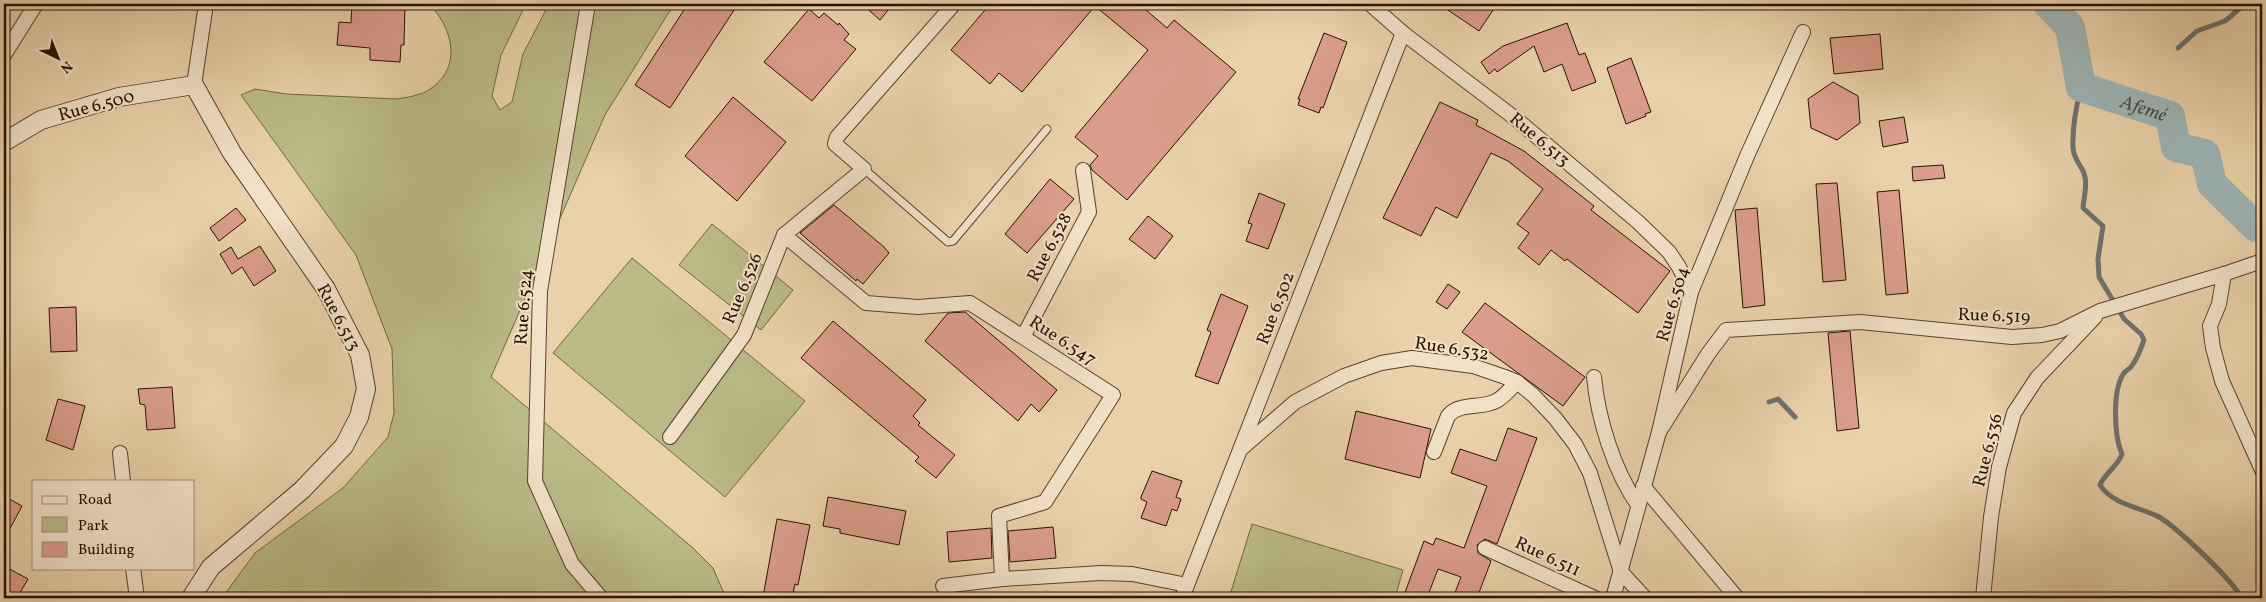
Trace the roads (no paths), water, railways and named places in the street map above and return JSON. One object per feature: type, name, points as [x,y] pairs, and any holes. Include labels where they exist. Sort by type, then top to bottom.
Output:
[{"type":"street","points":[[4,55],[36,4]]},
{"type":"street","points":[[194,85],[206,4]]},
{"type":"street","name":"Rue 6.524","points":[[588,4],[540,291],[535,481],[572,564],[601,598]]},
{"type":"street","points":[[864,169],[838,147],[835,140],[954,4]]},
{"type":"street","name":"Rue 6.513","points":[[1370,4],[1403,32],[1516,119],[1638,222],[1670,252],[1680,267],[1691,292]]},
{"type":"street","name":"Rue 6.502","points":[[1184,592],[1403,32]]},
{"type":"street","name":"Rue 6.504","points":[[1614,598],[1659,432],[1691,292],[1747,156],[1803,32]]},
{"type":"street","name":"Rue 6.500","points":[[4,142],[41,120],[119,97],[194,85]]},
{"type":"street","name":"Rue 6.513","points":[[191,598],[211,567],[302,490],[344,446],[359,417],[366,390],[360,355],[326,289],[232,153],[194,85]]},
{"type":"street","name":"Rue 6.526","points":[[670,437],[744,335],[784,235],[864,169]]},
{"type":"street","name":"Rue 6.528","points":[[1023,337],[1089,212],[1083,170]]},
{"type":"street","name":"Rue 6.547","points":[[784,235],[866,303],[918,307],[970,303],[1113,395],[1045,502],[999,516],[1002,579]]},
{"type":"street","points":[[2262,261],[2224,274],[2218,304],[2210,326],[2213,348],[2222,381],[2262,470]]},
{"type":"street","name":"Rue 6.519","points":[[1659,432],[1708,354],[1726,330],[1860,322],[2012,337],[2042,335],[2060,330],[2100,311],[2224,274]]},
{"type":"street","name":"Rue 6.536","points":[[1982,598],[1993,500],[1999,467],[2014,413],[2037,378],[2100,311]]},
{"type":"street","name":"Rue 6.532","points":[[1239,451],[1295,402],[1344,376],[1381,363],[1412,358],[1473,366],[1517,382],[1555,418],[1575,444],[1590,473],[1621,572],[1645,598]]},
{"type":"street","points":[[1594,377],[1614,458],[1626,488],[1638,505]]},
{"type":"street","points":[[1434,452],[1448,416],[1452,411],[1455,409],[1476,408],[1495,402],[1517,382]]},
{"type":"street","points":[[120,453],[123,480]]},
{"type":"street","points":[[1643,486],[1689,538],[1737,598]]},
{"type":"street","name":"Rue 6.511","points":[[1486,548],[1595,598]]},
{"type":"street","points":[[133,570],[137,598]]},
{"type":"street","points":[[943,586],[1002,579],[1101,573],[1132,574],[1184,592]]},
{"type":"lane","points":[[864,169],[948,242],[956,239],[1047,129]]},
{"type":"waterway","name":"Afemé","points":[[2048,4],[2070,27],[2081,87],[2170,116],[2176,147],[2205,154],[2212,184],[2256,227],[2262,222]]},
{"type":"waterway","points":[[2178,48],[2197,31],[2225,21],[2245,4]]},
{"type":"waterway","points":[[2081,87],[2073,132],[2073,148],[2085,178],[2086,188],[2083,208],[2103,226],[2098,259],[2099,277],[2124,319],[2141,334],[2144,340],[2135,362],[2124,373],[2118,390],[2116,425],[2122,454],[2100,485],[2105,492],[2119,501],[2167,522],[2217,568],[2241,598]]},
{"type":"waterway","points":[[1769,402],[1778,399],[1795,417]]}]
